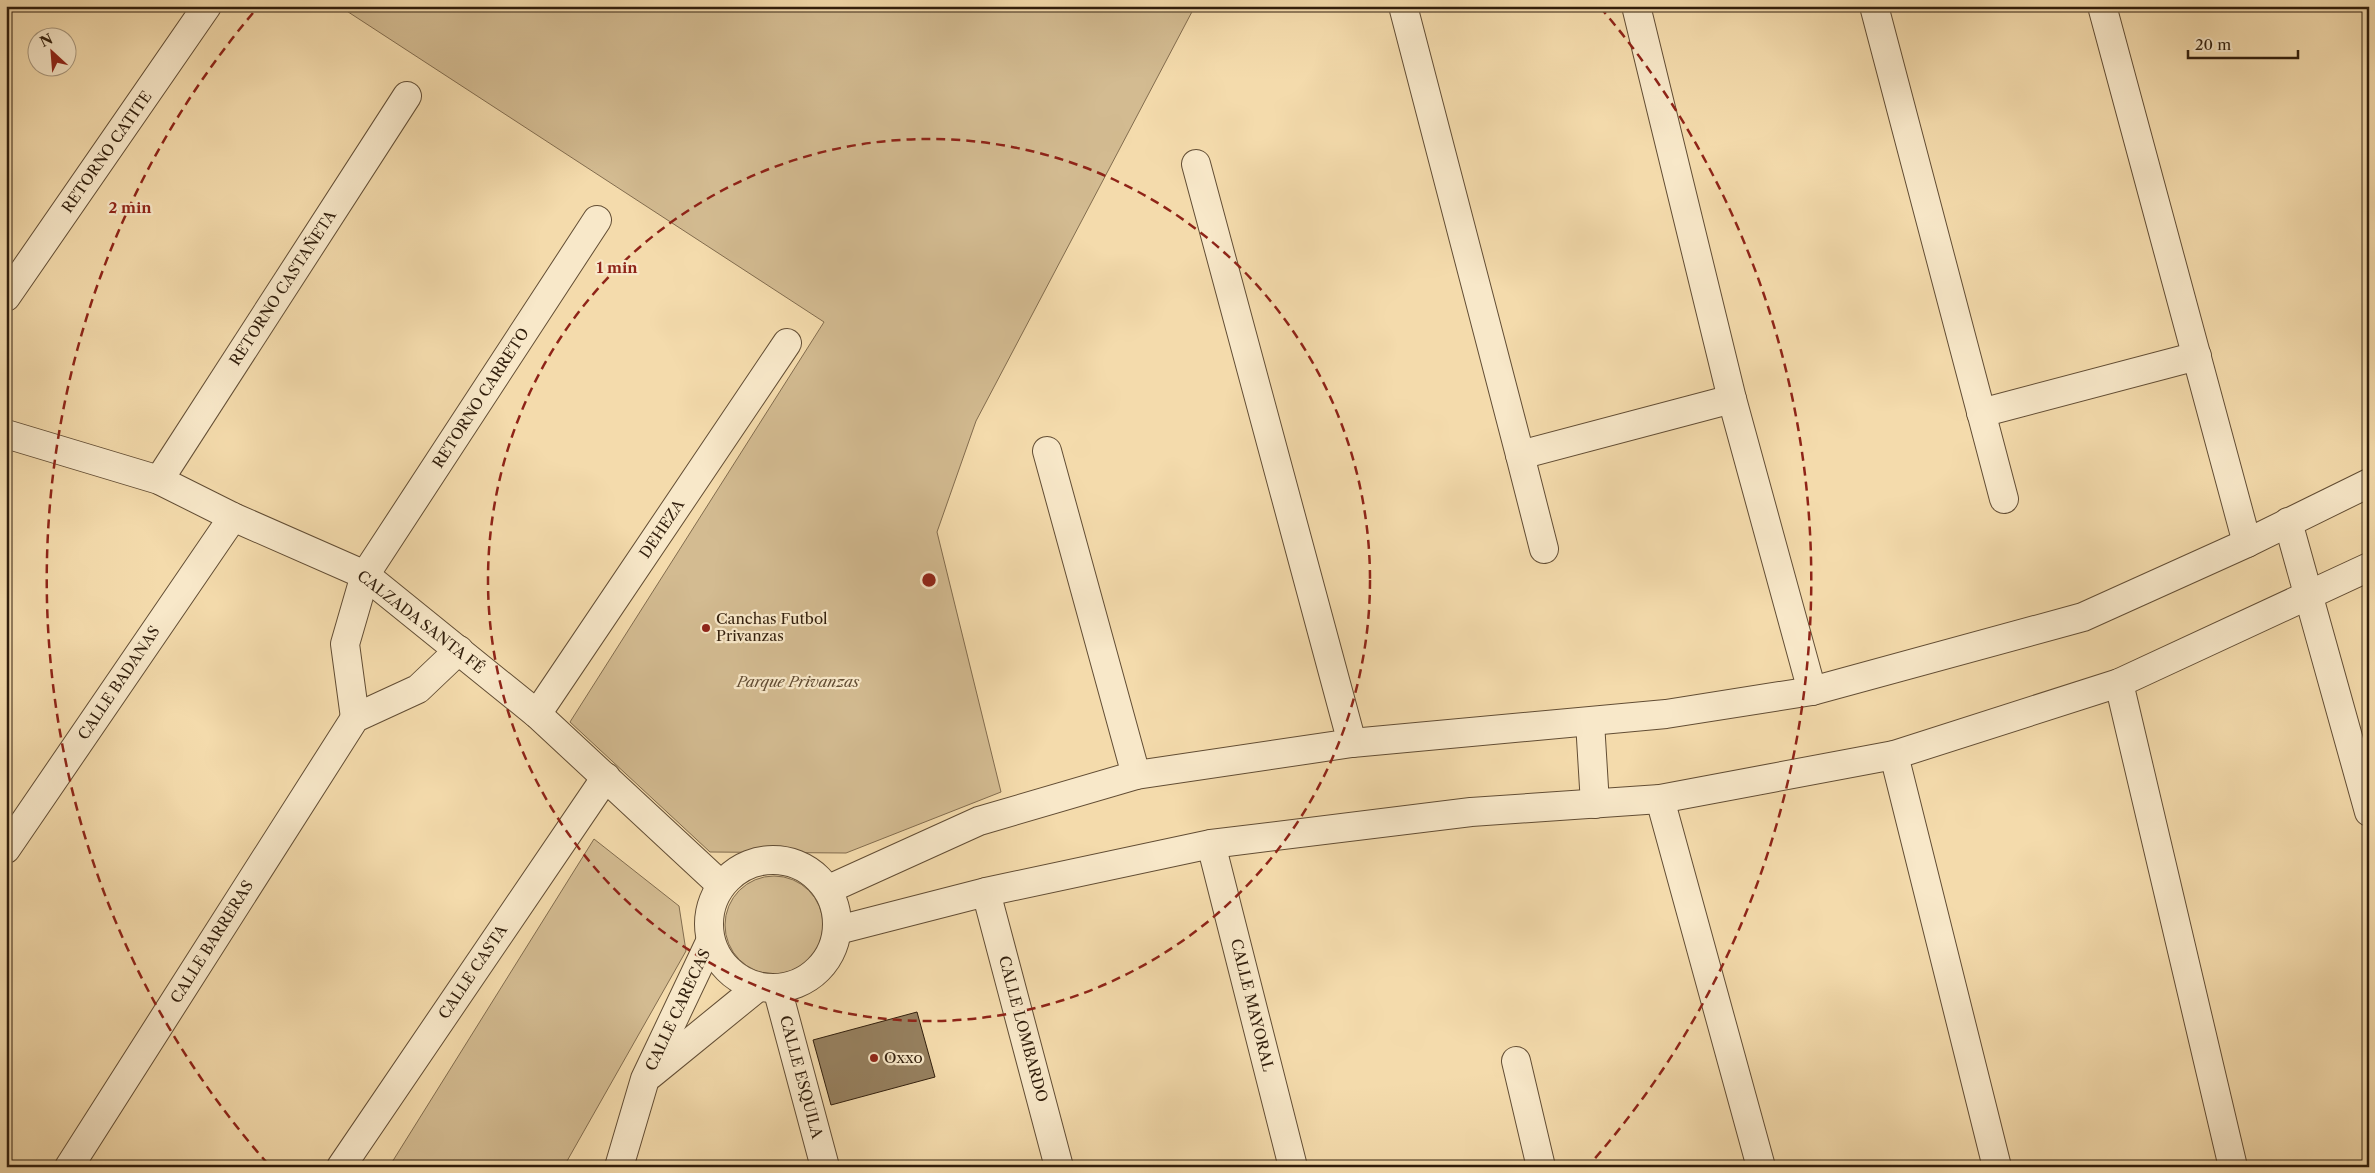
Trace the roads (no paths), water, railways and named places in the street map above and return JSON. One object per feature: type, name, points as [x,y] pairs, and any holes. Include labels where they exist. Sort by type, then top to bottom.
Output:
[{"type":"street","name":"RETORNO CATITE","points":[[6,297],[207,6]]},
{"type":"street","points":[[1403,6],[1544,549]]},
{"type":"street","points":[[1636,6],[1732,399],[1812,691]]},
{"type":"street","points":[[1874,6],[2004,500]]},
{"type":"street","points":[[2102,6],[2247,542]]},
{"type":"street","name":"RETORNO CASTAÑETA","points":[[159,480],[407,96]]},
{"type":"street","points":[[1196,164],[1352,743]]},
{"type":"street","name":"RETORNO CARRETO","points":[[364,575],[597,220]]},
{"type":"street","name":"DEHEZA","points":[[537,714],[787,343]]},
{"type":"street","points":[[1981,413],[2197,356]]},
{"type":"street","points":[[1520,455],[1732,399]]},
{"type":"street","name":"CALZADA SANTA FÉ","points":[[8,438],[159,480],[233,517],[364,575],[537,714],[721,885]]},
{"type":"street","points":[[1047,451],[1136,775]]},
{"type":"street","points":[[829,889],[979,821],[1136,775],[1352,743],[1666,714],[1812,691],[2083,617],[2247,542],[2369,483]]},
{"type":"street","name":"CALLE BADANAS","points":[[6,849],[233,517]]},
{"type":"street","points":[[2288,522],[2369,812]]},
{"type":"street","points":[[838,930],[986,892],[1211,844],[1471,812],[1660,799],[1894,755],[2119,683],[2369,567]]},
{"type":"street","points":[[364,575],[345,644],[355,718],[418,689],[458,650]]},
{"type":"street","points":[[2119,683],[2233,1167]]},
{"type":"street","name":"CALLE BARRERAS","points":[[69,1167],[355,718]]},
{"type":"street","points":[[1590,722],[1595,804]]},
{"type":"street","points":[[1894,755],[1997,1167]]},
{"type":"street","name":"CALLE CASTA","points":[[341,1167],[606,777]]},
{"type":"street","points":[[1660,799],[1761,1167]]},
{"type":"street","name":"CALLE MAYORAL","points":[[1211,844],[1293,1167]]},
{"type":"street","points":[[776,859],[796,863],[814,873],[829,889],[836,909],[838,930],[832,950],[823,965],[810,976],[795,985],[768,987],[743,981],[728,971],[717,957],[710,942],[708,924],[711,903],[721,885],[736,870],[755,861],[776,859]]},
{"type":"street","name":"CALLE LOMBARDO","points":[[986,892],[1059,1167]]},
{"type":"street","name":"CALLE CARECAS","points":[[619,1167],[645,1079],[710,942]]},
{"type":"street","name":"CALLE CARECAS","points":[[645,1079],[768,987]]},
{"type":"street","name":"CALLE ESQUILA","points":[[768,987],[825,1167]]},
{"type":"street","points":[[1516,1061],[1541,1167]]},
{"type":"place","name":"Canchas Futbol Privanzas","points":[[706,628]]},
{"type":"place","name":"Oxxo","points":[[874,1058]]},
{"type":"park label","name":"Parque Privanzas","points":[[798,682]]}]
